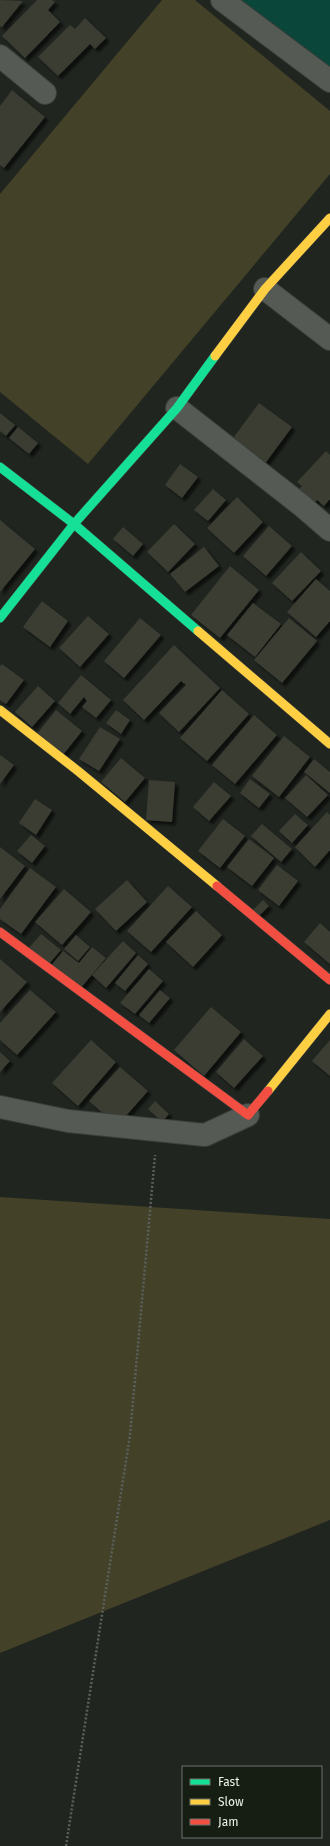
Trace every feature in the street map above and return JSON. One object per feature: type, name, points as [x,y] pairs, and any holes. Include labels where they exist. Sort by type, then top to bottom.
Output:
[{"type":"street","points":[[222,0],[330,81]]},
{"type":"street","points":[[0,56],[45,93]]},
{"type":"street","points":[[0,618],[74,524],[177,408],[265,289],[330,218]]},
{"type":"street","points":[[265,289],[330,339]]},
{"type":"street","points":[[177,408],[301,505],[330,530]]},
{"type":"street","points":[[0,467],[74,524],[330,744]]},
{"type":"street","points":[[0,710],[78,771],[330,980]]},
{"type":"street","points":[[0,932],[248,1115]]},
{"type":"street","points":[[0,1107],[68,1121],[205,1135],[248,1115],[330,1014]]},
{"type":"path","points":[[66,1846],[130,1435],[157,1131]]},
{"type":"shaded area","points":[[162,0],[195,0],[330,111],[330,174],[88,464],[0,392],[0,194]]},
{"type":"shaded area","points":[[239,0],[330,0],[330,72]]},
{"type":"shaded area","points":[[0,1197],[330,1219],[330,1520],[0,1653]]},
{"type":"building","points":[[0,0],[23,1],[2,27],[0,26]]},
{"type":"building","points":[[37,0],[52,0],[55,2],[48,10],[60,22],[25,58],[2,36]]},
{"type":"building","points":[[85,18],[106,38],[95,49],[90,44],[58,76],[38,57],[70,25],[75,29]]},
{"type":"building","points":[[12,90],[45,117],[4,168],[0,165],[0,106]]},
{"type":"building","points":[[259,403],[292,427],[261,469],[228,445]]},
{"type":"building","points":[[0,413],[15,425],[6,436],[0,431]]},
{"type":"building","points":[[18,427],[38,443],[29,454],[9,438]]},
{"type":"building","points":[[326,451],[330,455],[330,499],[324,506],[317,500],[309,509],[293,495],[302,486],[297,482]]},
{"type":"building","points":[[180,464],[198,477],[182,498],[165,485]]},
{"type":"building","points":[[213,489],[226,500],[208,521],[194,510]]},
{"type":"building","points":[[237,497],[263,522],[234,553],[207,528]]},
{"type":"building","points":[[0,520],[35,549],[0,592]]},
{"type":"building","points":[[174,524],[195,544],[168,572],[147,552]]},
{"type":"building","points":[[269,526],[292,546],[266,576],[243,556]]},
{"type":"building","points":[[123,527],[143,544],[133,556],[113,539]]},
{"type":"building","points":[[204,547],[219,566],[185,592],[170,574]]},
{"type":"building","points":[[301,552],[321,571],[292,601],[272,583]]},
{"type":"building","points":[[230,566],[259,590],[220,638],[191,615]]},
{"type":"building","points":[[316,579],[330,591],[330,621],[316,637],[287,612]]},
{"type":"building","points":[[42,601],[68,621],[50,647],[23,627]]},
{"type":"building","points":[[253,603],[281,624],[255,657],[227,635]]},
{"type":"building","points":[[88,616],[109,634],[80,667],[59,648]]},
{"type":"building","points":[[140,618],[161,635],[124,678],[104,661]]},
{"type":"building","points":[[289,618],[317,641],[282,683],[254,660]]},
{"type":"building","points":[[174,645],[220,688],[179,732],[159,713],[186,685],[181,681],[144,720],[123,700]]},
{"type":"building","points":[[2,664],[24,680],[6,704],[0,700],[0,666]]},
{"type":"building","points":[[81,675],[111,700],[96,718],[82,707],[87,701],[84,697],[70,714],[58,703]]},
{"type":"building","points":[[38,686],[55,701],[32,727],[15,712]]},
{"type":"building","points":[[222,690],[249,714],[207,761],[180,738]]},
{"type":"building","points":[[56,710],[82,731],[62,756],[36,735]]},
{"type":"building","points":[[116,710],[130,720],[121,734],[106,723]]},
{"type":"building","points":[[254,715],[277,735],[235,784],[212,765]]},
{"type":"building","points":[[100,727],[120,739],[99,771],[79,759]]},
{"type":"building","points":[[284,736],[310,757],[279,797],[252,776]]},
{"type":"building","points":[[0,755],[14,765],[0,784]]},
{"type":"building","points":[[121,758],[145,778],[125,802],[101,782]]},
{"type":"building","points":[[314,759],[330,772],[330,793],[304,772]]},
{"type":"building","points":[[306,775],[328,795],[307,817],[285,798]]},
{"type":"building","points":[[250,779],[270,794],[259,808],[240,793]]},
{"type":"building","points":[[149,780],[175,782],[172,822],[146,820]]},
{"type":"building","points":[[214,782],[231,796],[209,821],[193,807]]},
{"type":"building","points":[[35,799],[52,810],[36,835],[19,823]]},
{"type":"building","points":[[327,812],[330,815],[330,850],[315,867],[295,847]]},
{"type":"building","points":[[295,814],[308,825],[292,843],[279,831]]},
{"type":"building","points":[[223,819],[245,836],[220,868],[198,851]]},
{"type":"building","points":[[262,824],[292,849],[281,862],[251,836]]},
{"type":"building","points":[[31,835],[45,846],[32,863],[17,851]]},
{"type":"building","points":[[249,839],[274,858],[252,886],[227,867]]},
{"type":"building","points":[[0,847],[25,866],[0,899]]},
{"type":"building","points":[[277,865],[298,881],[279,906],[258,890]]},
{"type":"building","points":[[30,868],[56,887],[21,934],[0,919],[0,909]]},
{"type":"building","points":[[127,880],[147,902],[116,931],[95,909]]},
{"type":"building","points":[[168,886],[192,907],[151,952],[127,931]]},
{"type":"building","points":[[64,889],[91,912],[62,945],[35,922]]},
{"type":"building","points":[[263,900],[269,906],[258,917],[252,911]]},
{"type":"building","points":[[196,911],[222,935],[193,967],[166,942]]},
{"type":"building","points":[[320,923],[330,932],[330,964],[304,942]]},
{"type":"building","points":[[41,934],[61,950],[48,965],[28,949]]},
{"type":"building","points":[[76,935],[90,947],[78,961],[64,949]]},
{"type":"building","points":[[123,941],[136,953],[106,988],[92,975]]},
{"type":"building","points":[[92,947],[106,958],[79,990],[50,967],[63,951],[79,963]]},
{"type":"building","points":[[138,955],[148,964],[125,991],[115,983]]},
{"type":"building","points":[[0,959],[27,982],[0,1012]]},
{"type":"building","points":[[149,969],[163,981],[135,1014],[120,1003]]},
{"type":"building","points":[[30,990],[56,1012],[17,1055],[0,1040],[0,1023]]},
{"type":"building","points":[[160,990],[170,998],[149,1023],[139,1015]]},
{"type":"building","points":[[211,1007],[241,1032],[204,1076],[174,1050]]},
{"type":"building","points":[[244,1039],[263,1056],[234,1088],[216,1072]]},
{"type":"building","points":[[91,1040],[116,1062],[78,1106],[52,1083]]},
{"type":"building","points":[[330,1040],[330,1076],[312,1061]]},
{"type":"building","points":[[0,1052],[10,1061],[0,1072]]},
{"type":"building","points":[[120,1067],[148,1091],[117,1126],[89,1101]]},
{"type":"building","points":[[155,1101],[169,1114],[162,1122],[148,1109]]},
{"type":"traffic: fast","points":[[0,618],[74,524],[177,408],[215,356]]},
{"type":"traffic: fast","points":[[0,467],[74,524],[198,631]]},
{"type":"traffic: slow","points":[[215,356],[265,289],[330,218]]},
{"type":"traffic: slow","points":[[198,631],[330,744]]},
{"type":"traffic: slow","points":[[0,710],[78,771],[217,886]]},
{"type":"traffic: slow","points":[[268,1091],[330,1014]]},
{"type":"traffic: jam","points":[[217,886],[330,980]]},
{"type":"traffic: jam","points":[[0,932],[248,1115],[268,1091]]}]
